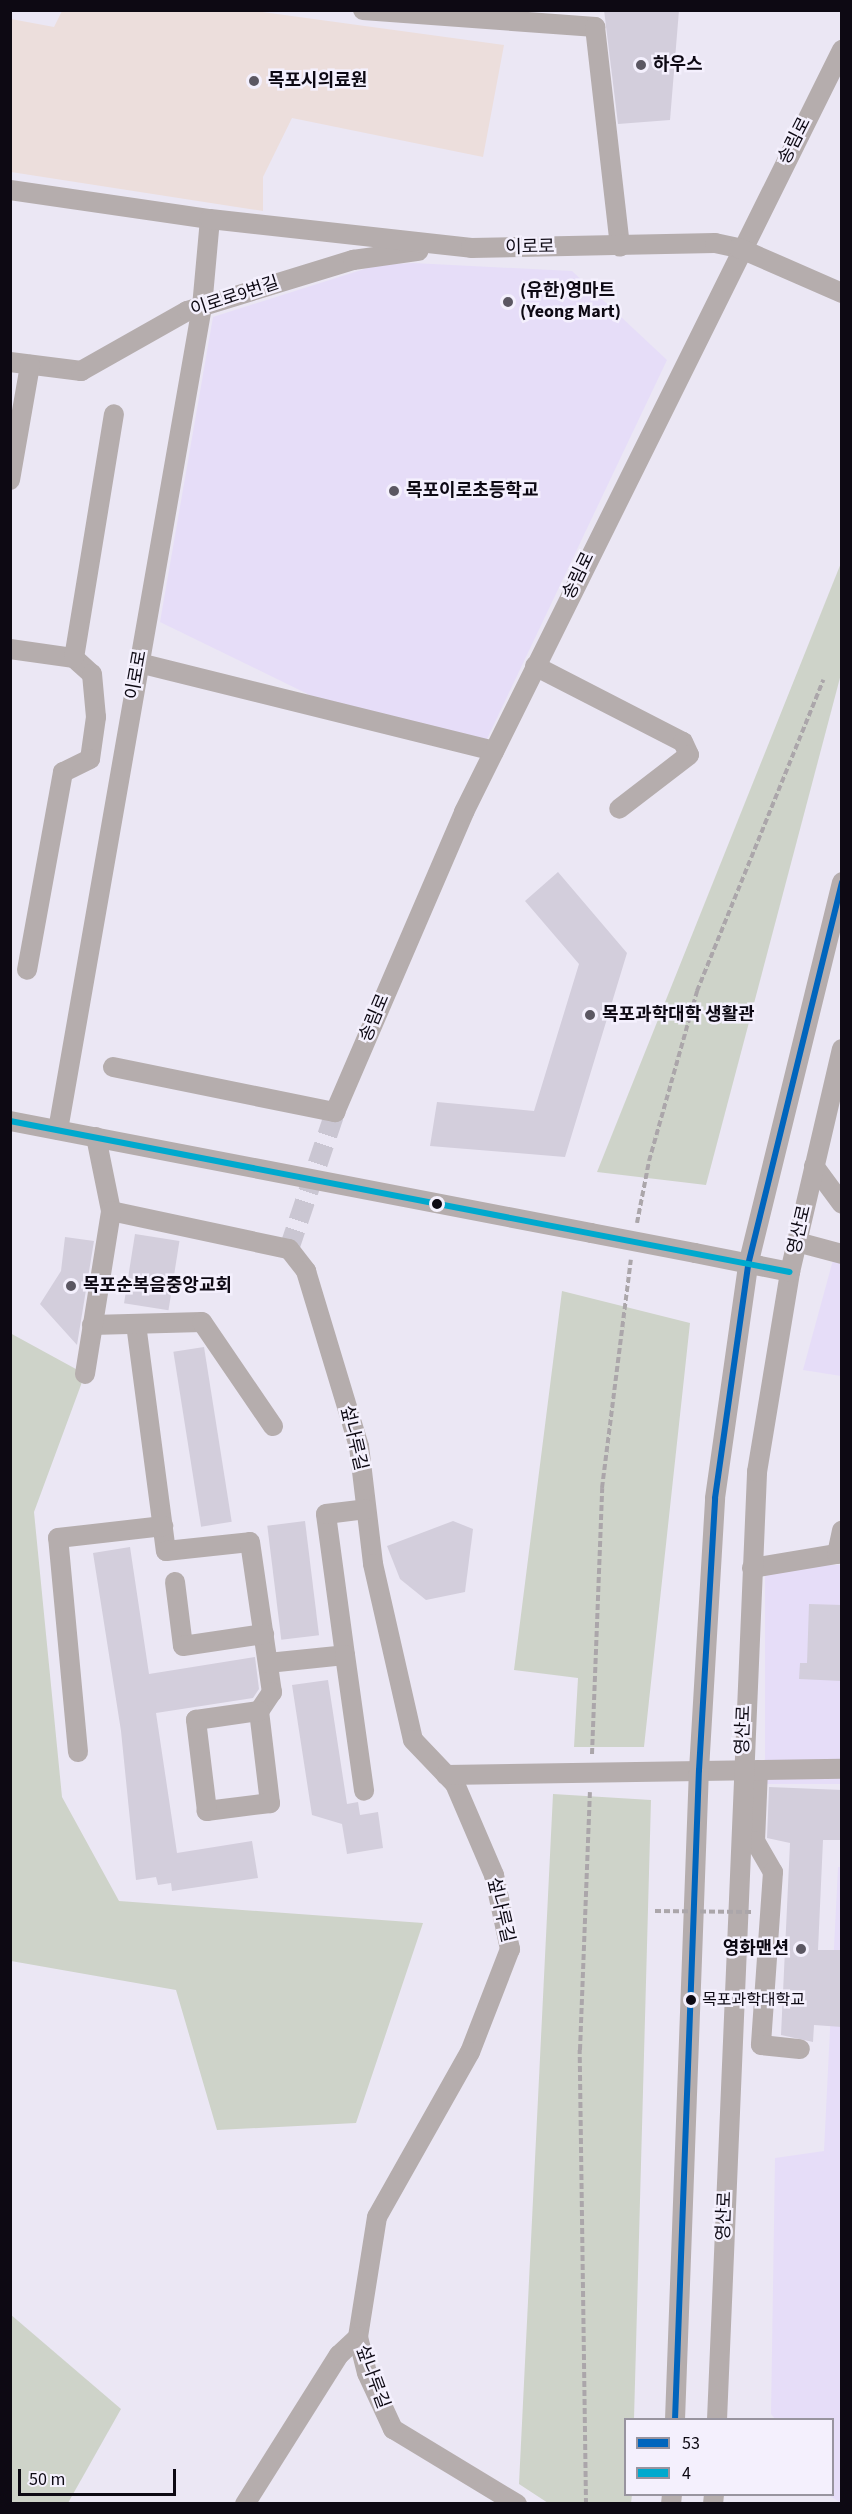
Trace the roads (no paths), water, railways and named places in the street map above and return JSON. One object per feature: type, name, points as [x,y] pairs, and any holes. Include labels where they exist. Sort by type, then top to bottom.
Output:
[{"type":"street","points":[[363,10],[594,19],[620,247]]},
{"type":"street","name":"송림로","points":[[113,1066],[335,1112],[494,751],[739,248],[842,50]]},
{"type":"street","name":"이로로","points":[[10,190],[210,219],[471,249],[715,243],[739,248],[842,292]]},
{"type":"street","name":"이로로","points":[[58,1130],[202,306],[210,219]]},
{"type":"street","name":"이로로9번길","points":[[20,364],[81,371],[202,306],[353,260],[471,249]]},
{"type":"street","points":[[10,480],[20,364]]},
{"type":"street","points":[[74,658],[114,414]]},
{"type":"street","points":[[10,649],[74,658],[92,674],[96,717],[90,759],[63,772],[27,969]]},
{"type":"street","points":[[139,663],[494,751]]},
{"type":"street","points":[[535,666],[683,742],[689,755],[619,809]]},
{"type":"street","points":[[675,2418],[699,1770],[715,1498],[748,1265],[842,882]]},
{"type":"street","name":"영산로","points":[[717,2418],[750,1770],[752,1568],[757,1472],[790,1272],[842,1049]]},
{"type":"street","points":[[10,1121],[790,1272]]},
{"type":"street","points":[[85,1374],[111,1210],[96,1137]]},
{"type":"street","points":[[814,1166],[842,1204]]},
{"type":"street","name":"섶나루길","points":[[111,1210],[289,1249],[306,1271],[359,1446],[373,1564],[413,1740],[446,1775],[494,1875],[510,1949],[470,2052],[377,2217],[358,2337],[367,2373],[393,2428],[517,2504]]},
{"type":"street","points":[[797,1242],[842,1254]]},
{"type":"street","points":[[92,1325],[202,1322],[273,1426]]},
{"type":"street","points":[[136,1324],[166,1551],[250,1542],[264,1634],[272,1692],[259,1711],[270,1803],[207,1811],[196,1720],[259,1711]]},
{"type":"street","points":[[364,1791],[326,1514],[366,1509]]},
{"type":"street","points":[[78,1752],[58,1538],[163,1526]]},
{"type":"street","points":[[752,1568],[837,1554],[842,1531]]},
{"type":"street","points":[[175,1582],[183,1646],[264,1634]]},
{"type":"street","points":[[268,1663],[345,1655]]},
{"type":"street","points":[[446,1775],[842,1769]]},
{"type":"street","points":[[750,1770],[755,1841],[773,1872],[761,2045],[800,2049]]},
{"type":"street","points":[[245,2504],[339,2355],[358,2337]]},
{"type":"tunnel","points":[[289,1249],[335,1112]]},
{"type":"place","name":"하우스","points":[[641,65]]},
{"type":"place","name":"목포시의료원","points":[[254,81]]},
{"type":"place","name":"(유한)영마트 (Yeong Mart)","points":[[508,302]]},
{"type":"place","name":"목포이로초등학교","points":[[394,491]]},
{"type":"place","name":"목포과학대학 생활관","points":[[590,1015]]},
{"type":"place","name":"목포순복음중앙교회","points":[[71,1286]]},
{"type":"place","name":"영화맨션","points":[[801,1949]]},
{"type":"place","name":"목포과학대학교","points":[[691,2000]]}]
